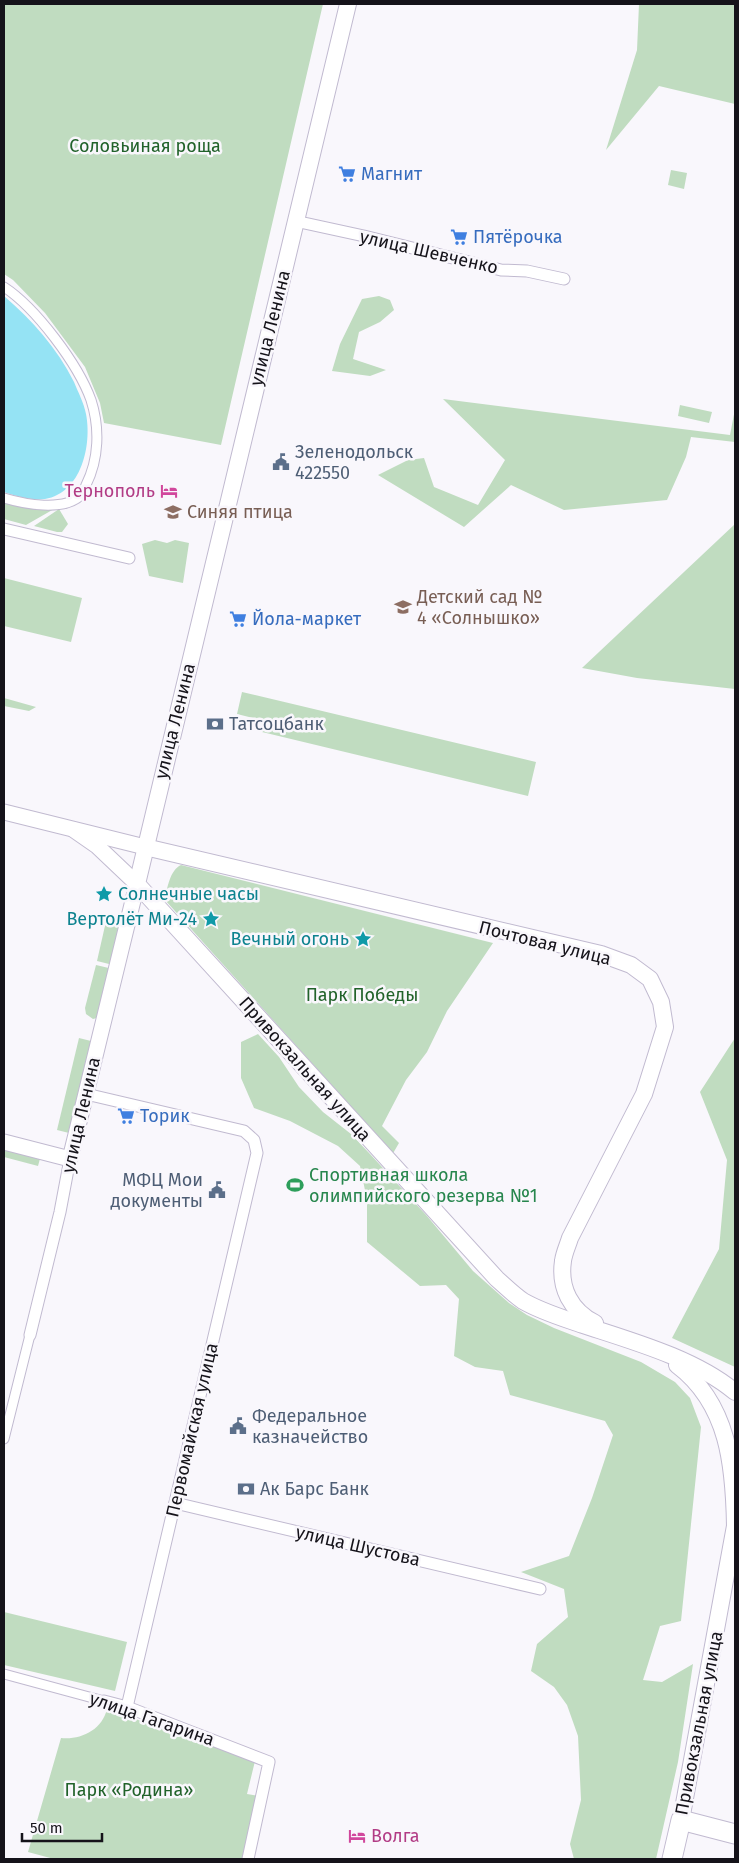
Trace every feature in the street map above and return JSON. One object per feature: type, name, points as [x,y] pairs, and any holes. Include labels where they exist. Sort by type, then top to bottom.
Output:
[{"type":"main road","name":"улица Ленина","points":[[137,884],[348,4]]},
{"type":"main road","name":"Почтовая улица","points":[[145,847],[601,954],[631,965],[650,979],[661,1002],[665,1027],[655,1062],[644,1094],[570,1238],[563,1261],[563,1286],[570,1302],[585,1318],[628,1340]]},
{"type":"main road","name":"Привокзальная улица","points":[[137,884],[497,1279],[522,1300],[550,1314],[628,1340]]},
{"type":"main road","points":[[628,1340],[704,1371],[735,1392]]},
{"type":"main road","name":"Привокзальная улица","points":[[660,1352],[698,1382],[711,1402],[723,1430],[730,1456],[734,1485],[735,1526],[681,1820],[672,1859]]},
{"type":"main road","points":[[681,1820],[735,1834]]},
{"type":"street","name":"улица Шевченко","points":[[296,221],[501,270],[527,271],[564,279]]},
{"type":"street","points":[[4,287],[28,308],[77,370],[91,401],[96,424],[98,448],[92,473],[81,495],[70,502],[54,505],[36,505],[4,498]]},
{"type":"street","points":[[4,529],[129,558]]},
{"type":"street","points":[[4,812],[145,847]]},
{"type":"street","points":[[74,830],[97,846],[137,884]]},
{"type":"street","name":"улица Ленина","points":[[4,1439],[60,1212],[70,1159],[137,884]]},
{"type":"street","name":"Первомайская улица","points":[[86,1094],[244,1131],[254,1140],[257,1153],[127,1707]]},
{"type":"street","points":[[4,1142],[70,1159]]},
{"type":"street","name":"улица Шустова","points":[[175,1503],[540,1589]]},
{"type":"street","name":"улица Гагарина","points":[[4,1674],[127,1707],[269,1762],[248,1859]]},
{"type":"green space","name":"Соловьиная роща","points":[[4,4],[323,4],[221,445],[104,423],[100,403],[85,367],[45,313],[13,280],[4,274]]},
{"type":"green space","points":[[639,4],[735,4],[735,104],[659,86],[606,150],[637,50]]},
{"type":"green space","points":[[671,170],[687,173],[684,189],[668,185]]},
{"type":"green space","points":[[379,296],[390,300],[394,310],[380,322],[359,332],[353,359],[386,370],[370,376],[332,371],[340,344],[362,299]]},
{"type":"green space","points":[[443,399],[730,435],[735,409],[735,442],[691,437],[686,457],[667,500],[564,510],[511,485],[464,527],[378,475],[408,460],[424,458],[434,487],[478,505],[505,460]]},
{"type":"green space","points":[[680,405],[712,412],[709,423],[678,416]]},
{"type":"green space","points":[[4,501],[54,509],[26,525],[4,519]]},
{"type":"green space","points":[[59,509],[68,524],[62,532],[34,526]]},
{"type":"green space","points":[[735,524],[735,689],[637,678],[582,668]]},
{"type":"green space","points":[[155,540],[167,543],[175,540],[189,543],[183,583],[149,576],[142,544]]},
{"type":"green space","points":[[4,578],[82,598],[71,642],[4,626]]},
{"type":"green space","points":[[242,692],[536,762],[528,796],[262,732],[265,721],[237,714]]},
{"type":"green space","points":[[4,698],[36,707],[29,711],[4,706]]},
{"type":"green space","name":"Парк Победы","points":[[181,865],[493,943],[447,1011],[427,1052],[406,1080],[382,1126],[399,1143],[392,1155],[382,1141],[165,900],[172,875],[177,867]]},
{"type":"green space","points":[[107,917],[124,921],[113,965],[97,961]]},
{"type":"green space","points":[[96,965],[113,969],[97,1018],[93,1019],[86,1014],[85,1008]]},
{"type":"green space","points":[[258,1034],[279,1057],[299,1087],[323,1112],[351,1134],[427,1216],[473,1271],[509,1303],[527,1315],[554,1328],[641,1362],[675,1382],[690,1398],[701,1427],[681,1621],[660,1626],[643,1680],[662,1682],[693,1664],[678,1762],[656,1859],[574,1859],[570,1844],[581,1800],[578,1736],[567,1705],[554,1687],[531,1671],[537,1644],[568,1617],[564,1589],[521,1572],[569,1556],[592,1498],[613,1435],[605,1421],[510,1395],[503,1371],[475,1367],[454,1356],[459,1299],[446,1285],[420,1286],[367,1242],[367,1200],[360,1166],[338,1146],[290,1121],[254,1108],[241,1078],[241,1042]]},
{"type":"green space","points":[[79,1038],[95,1042],[73,1134],[57,1130]]},
{"type":"green space","points":[[735,1038],[735,1367],[672,1338],[719,1249],[727,1160],[700,1092]]},
{"type":"green space","points":[[4,1146],[41,1155],[38,1166],[4,1157]]},
{"type":"green space","points":[[4,1612],[127,1642],[115,1691],[4,1665]]},
{"type":"green space","name":"Парк «Родина»","points":[[107,1709],[255,1761],[247,1794],[259,1796],[245,1859],[54,1859],[28,1852],[61,1738],[76,1737],[90,1732],[101,1723]]},
{"type":"water","points":[[4,296],[34,325],[52,346],[74,382],[86,414],[87,439],[82,466],[68,487],[58,495],[45,499],[30,499],[4,492]]},
{"type":"place","name":"Магнит","points":[[347,174]]},
{"type":"place","name":"Пятёрочка","points":[[459,237]]},
{"type":"place","name":"Зеленодольск 422550","points":[[281,462]]},
{"type":"place","name":"Тернополь","points":[[169,491]]},
{"type":"place","name":"Синяя птица","points":[[173,512]]},
{"type":"place","name":"Детский сад № 4 «Солнышко»","points":[[403,607]]},
{"type":"place","name":"Йола-маркет","points":[[238,619]]},
{"type":"place","name":"Татсоцбанк","points":[[215,724]]},
{"type":"place","name":"Солнечные часы","points":[[104,894]]},
{"type":"place","name":"Вертолёт Ми-24","points":[[211,919]]},
{"type":"place","name":"Вечный огонь","points":[[363,939]]},
{"type":"place","name":"Торик","points":[[126,1116]]},
{"type":"place","name":"Спортивная школа олимпийского резерва №1","points":[[295,1185]]},
{"type":"place","name":"МФЦ Мои документы","points":[[217,1190]]},
{"type":"place","name":"Федеральное казначейство","points":[[238,1426]]},
{"type":"place","name":"Ак Барс Банк","points":[[246,1489]]},
{"type":"place","name":"Волга","points":[[357,1836]]}]
